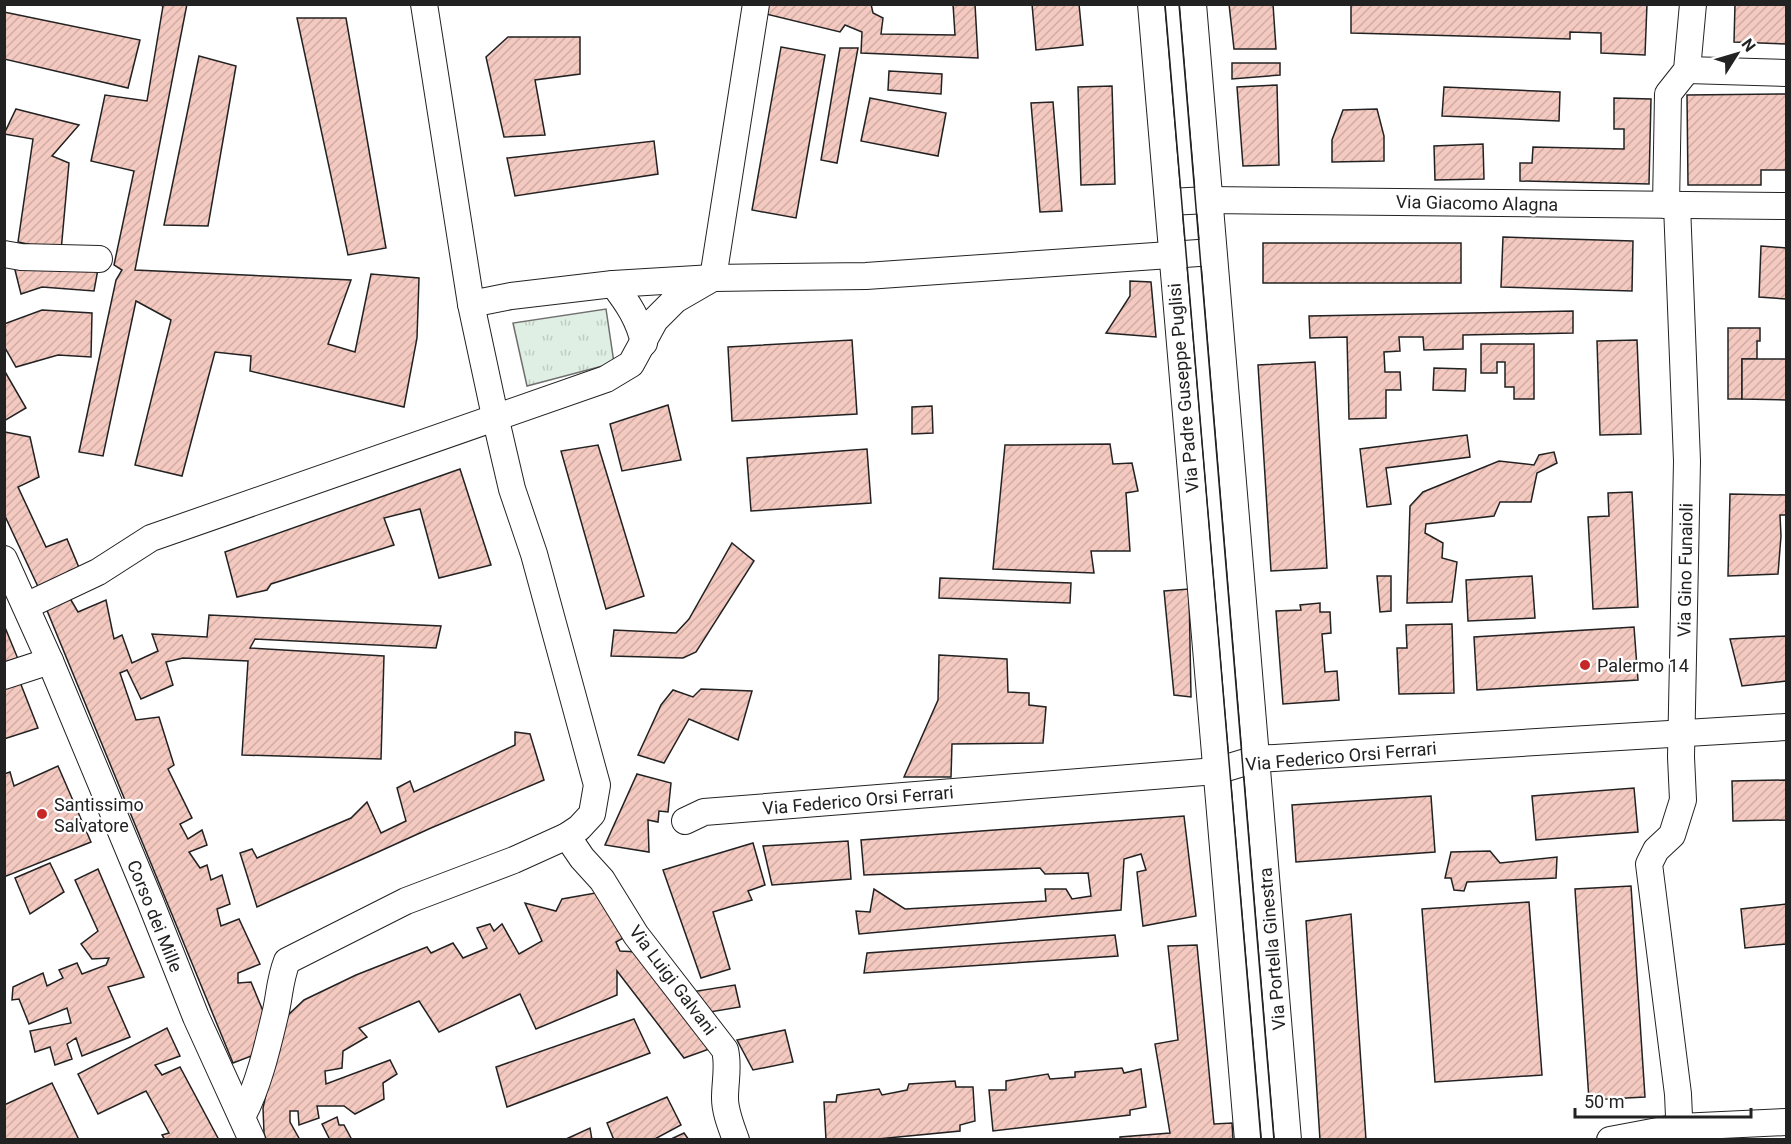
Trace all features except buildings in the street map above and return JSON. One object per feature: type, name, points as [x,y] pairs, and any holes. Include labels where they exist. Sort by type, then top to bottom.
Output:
[{"type":"street","points":[[247,1128],[250,1101],[287,961],[406,901],[514,860],[567,836],[579,828],[592,814],[597,785],[534,554],[512,489],[495,416],[471,304],[424,4]]},
{"type":"street","points":[[713,279],[756,4]]},
{"type":"street","name":"Via Padre Guseppe Puglisi","points":[[1151,4],[1216,771]]},
{"type":"street","points":[[1193,4],[1256,759]]},
{"type":"street","points":[[1693,4],[1687,70],[1786,73]]},
{"type":"street","name":"Via Gino Funaioli","points":[[1680,1133],[1678,1094],[1649,864],[1656,850],[1672,835],[1683,800],[1687,461],[1668,94],[1687,70]]},
{"type":"street","name":"Via Giacomo Alagna","points":[[1168,202],[1209,200],[1786,206]]},
{"type":"street","points":[[471,304],[511,296],[614,284],[713,279],[866,276],[1213,252]]},
{"type":"street","points":[[4,254],[21,257],[99,259]]},
{"type":"street","points":[[26,606],[98,572],[151,538],[606,379],[631,364],[655,320],[675,300],[713,279]]},
{"type":"street","points":[[614,284],[629,305],[640,327],[644,343]]},
{"type":"street","name":"Corso dei Mille","points":[[4,559],[50,661],[196,1017],[247,1128]]},
{"type":"street","points":[[4,676],[50,661]]},
{"type":"street","name":"Via Federico Orsi Ferrari","points":[[685,821],[704,812],[1216,771],[1256,759],[1786,727]]},
{"type":"street","name":"Via Portella Ginestra","points":[[1256,759],[1288,1140]]},
{"type":"street","points":[[1216,771],[1248,1140]]},
{"type":"street","name":"Via Luigi Galvani","points":[[567,836],[582,858],[602,880],[636,935],[725,1050],[728,1062],[725,1099],[728,1119],[736,1140]]},
{"type":"street","points":[[1610,1140],[1786,1122]]},
{"type":"green space","points":[[606,309],[614,363],[527,386],[513,323]]},
{"type":"tram line","points":[[1165,4],[1261,1140]]},
{"type":"tram line","points":[[1179,4],[1274,1140]]},
{"type":"place","name":"Palermo 14","points":[[1585,665]]},
{"type":"place","name":"Santissimo Salvatore","points":[[42,814]]}]
